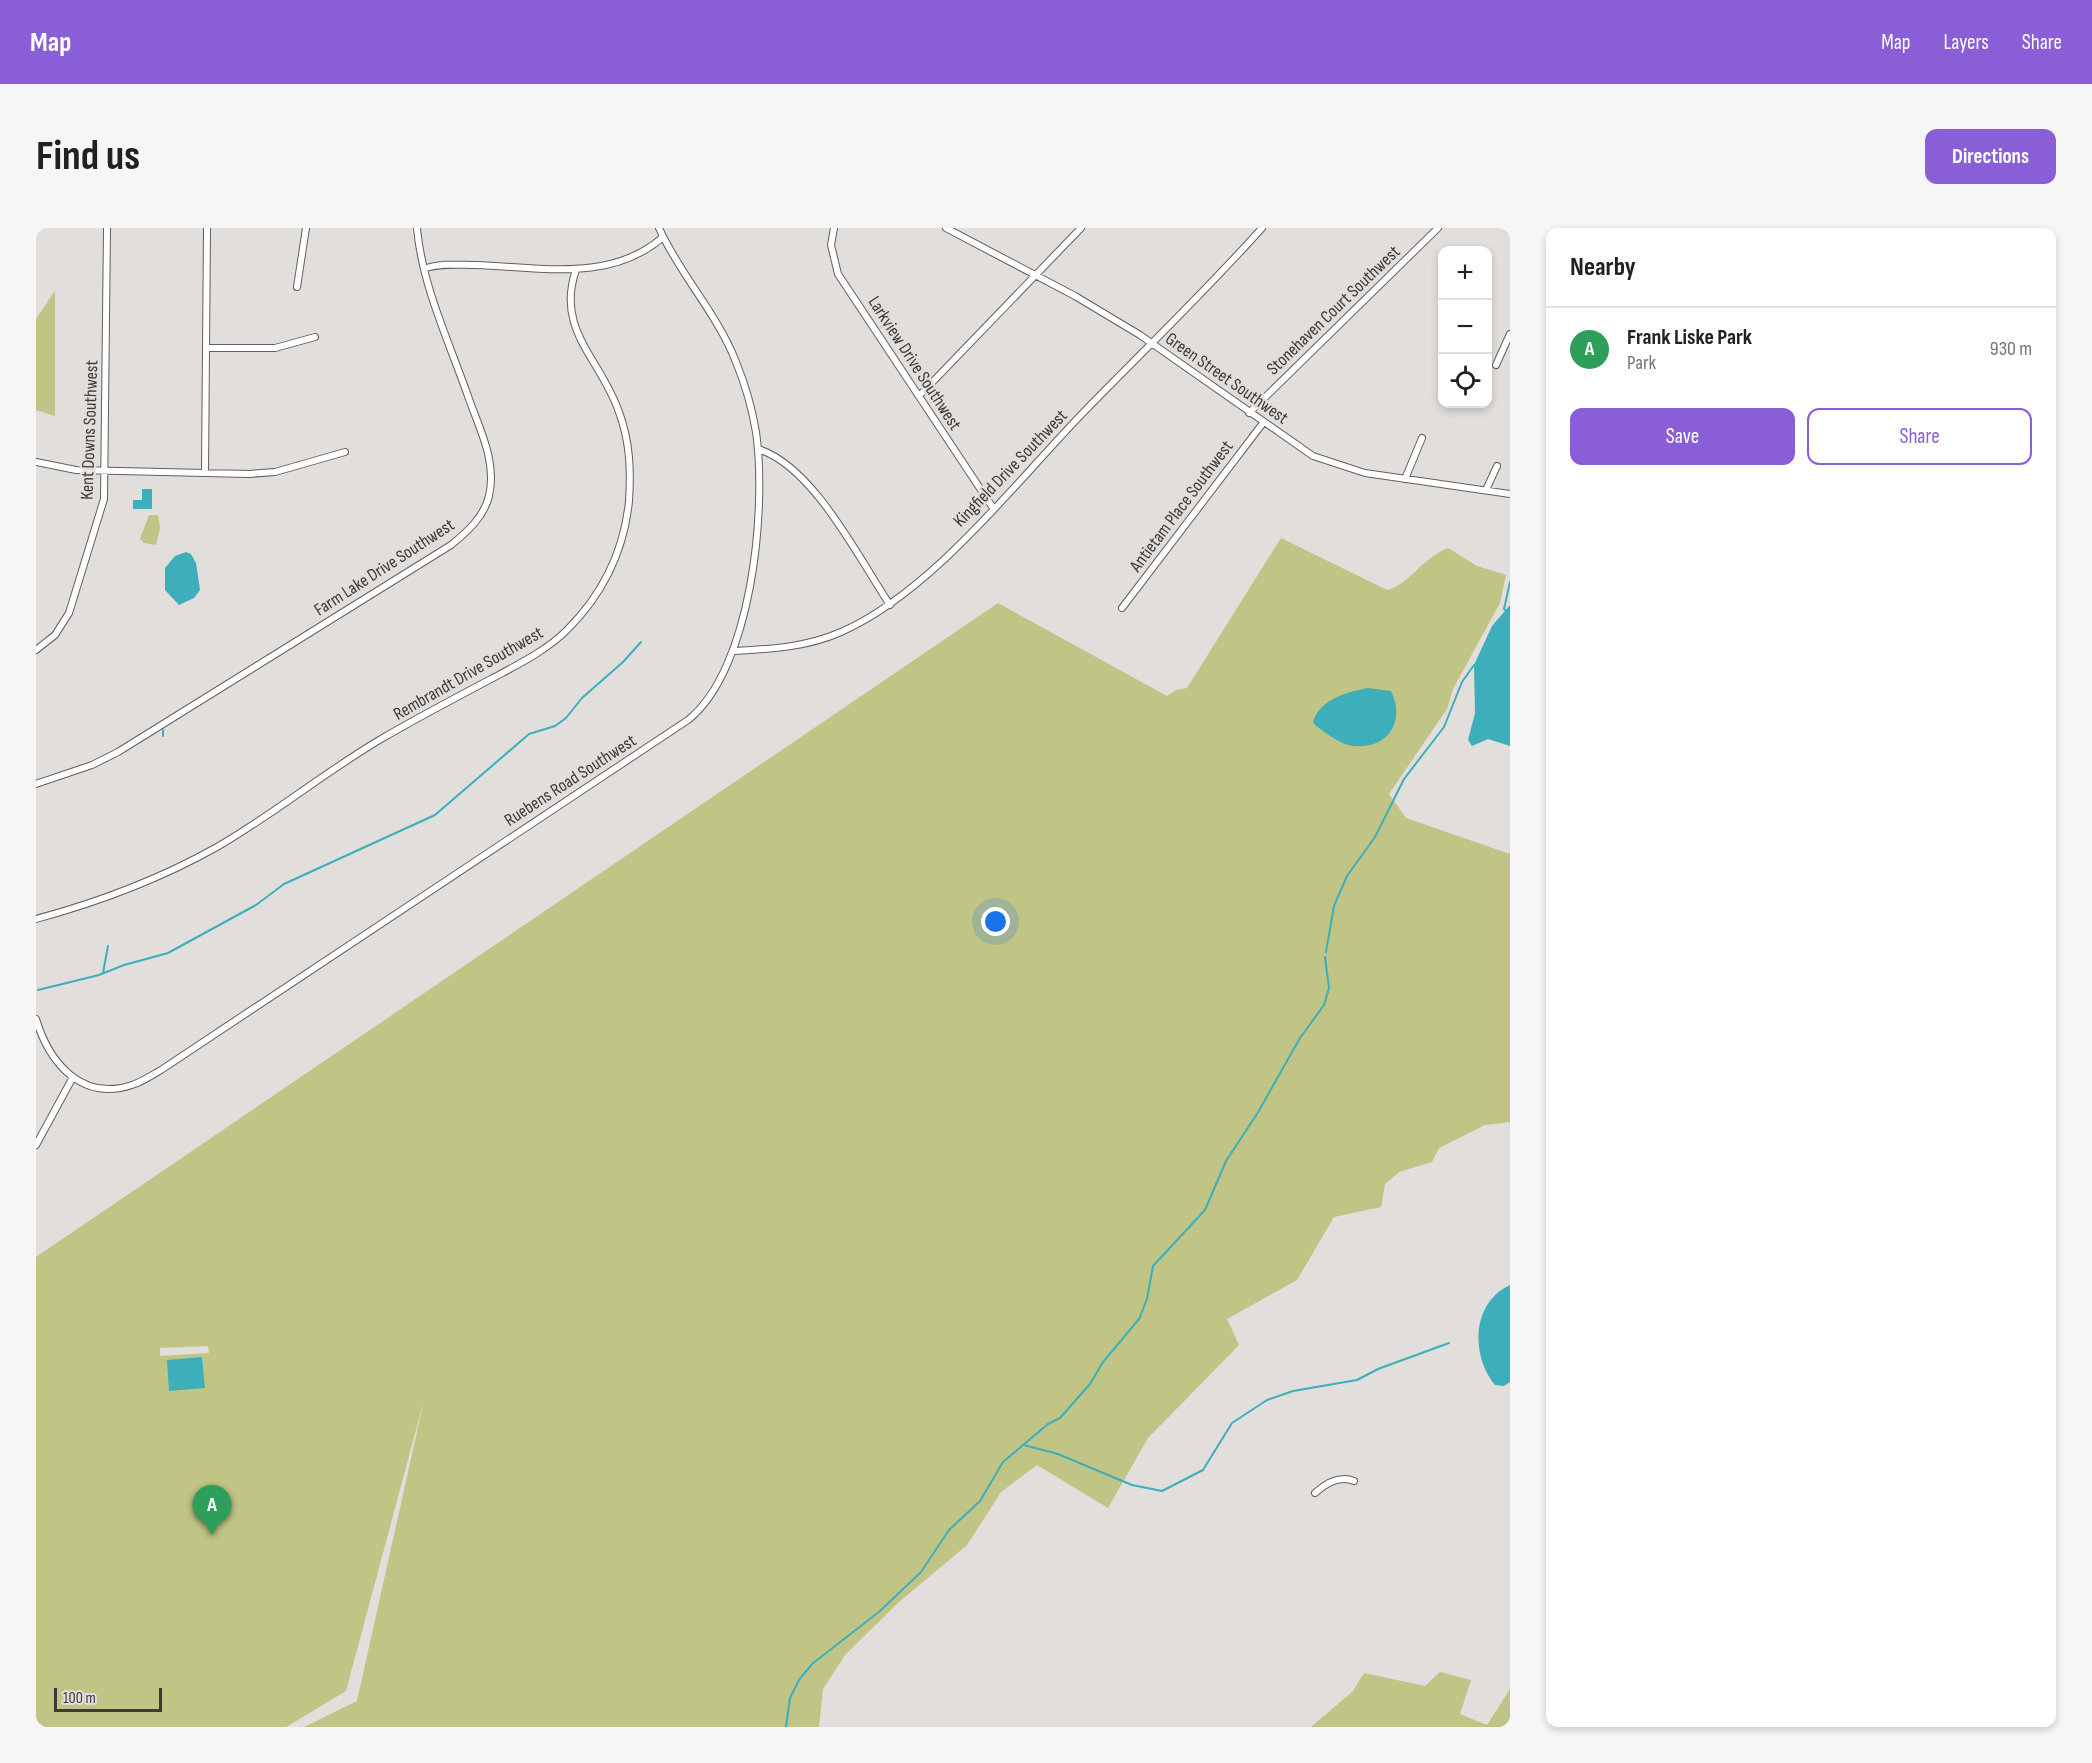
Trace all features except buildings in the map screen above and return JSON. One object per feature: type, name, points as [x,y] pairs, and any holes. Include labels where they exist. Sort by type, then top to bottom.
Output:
[{"type":"street","name":"Kent Downs Southwest","points":[[36,650],[55,635],[69,613],[100,517],[105,471],[107,228]]},
{"type":"street","points":[[205,472],[207,228]]},
{"type":"street","points":[[297,287],[306,228]]},
{"type":"street","name":"Farm Lake Drive Southwest","points":[[36,784],[92,765],[155,730],[451,545],[466,533],[481,515],[490,494],[490,460],[426,268],[417,228]]},
{"type":"street","name":"Ruebens Road Southwest","points":[[36,1019],[48,1053],[73,1077],[85,1083],[115,1088],[132,1085],[161,1070],[688,720],[713,694],[735,651],[743,624],[754,545],[758,449],[748,397],[736,360],[724,334],[658,228]]},
{"type":"street","name":"Larkview Drive Southwest","points":[[834,228],[831,245],[838,274],[993,508]]},
{"type":"street","name":"Green Street Southwest","points":[[946,228],[1036,275],[1151,343],[1300,449],[1325,462],[1365,473],[1510,494]]},
{"type":"street","points":[[919,396],[1081,228]]},
{"type":"street","name":"Kingfield Drive Southwest","points":[[735,651],[777,649],[814,642],[842,632],[890,604],[921,580],[1262,228]]},
{"type":"street","name":"Stonehaven Court Southwest","points":[[1250,413],[1438,228]]},
{"type":"street","points":[[426,268],[450,265],[576,270],[630,259],[663,237]]},
{"type":"street","name":"Rembrandt Drive Southwest","points":[[36,919],[135,887],[219,846],[381,740],[547,646],[567,630],[587,609],[606,579],[621,542],[628,504],[630,455],[614,399],[577,330],[570,311],[569,290],[576,270]]},
{"type":"street","points":[[1496,365],[1510,334]]},
{"type":"street","points":[[207,348],[275,348],[315,337]]},
{"type":"street","name":"Antietam Place Southwest","points":[[1122,608],[1263,423]]},
{"type":"street","points":[[1405,479],[1422,438]]},
{"type":"street","points":[[758,449],[784,462],[817,494],[890,604]]},
{"type":"street","points":[[36,462],[51,467],[105,471],[275,472],[345,452]]},
{"type":"street","points":[[1486,490],[1497,466]]},
{"type":"street","points":[[36,1144],[73,1077]]},
{"type":"street","points":[[1315,1493],[1325,1484],[1335,1480],[1354,1481]]},
{"type":"green space","points":[[55,291],[55,416],[36,410],[36,319]]},
{"type":"green space","points":[[149,515],[158,515],[160,528],[156,545],[144,543],[140,539]]},
{"type":"green space","points":[[1281,538],[1387,590],[1402,583],[1431,558],[1448,548],[1477,566],[1506,575],[1500,603],[1453,689],[1447,709],[1389,794],[1406,818],[1510,854],[1510,1122],[1485,1125],[1439,1148],[1432,1162],[1399,1172],[1385,1184],[1381,1207],[1334,1217],[1297,1280],[1227,1319],[1239,1345],[1148,1438],[1108,1508],[1037,1465],[1001,1492],[967,1545],[899,1602],[845,1655],[823,1689],[819,1727],[304,1727],[357,1701],[424,1400],[346,1691],[286,1727],[36,1727],[36,1257],[998,603],[1167,696],[1176,690],[1187,688]],"holes":[[[208,1346],[209,1353],[160,1356],[160,1348]]]},
{"type":"green space","points":[[1440,1672],[1471,1680],[1460,1714],[1487,1725],[1510,1689],[1510,1727],[1311,1727],[1353,1691],[1364,1673],[1425,1686]]},
{"type":"water","points":[[142,489],[152,489],[152,509],[133,509],[133,500],[142,500]]},
{"type":"water","points":[[186,552],[191,554],[196,563],[200,590],[194,598],[179,605],[165,590],[165,568],[175,556]]},
{"type":"water","points":[[1510,605],[1510,746],[1488,739],[1472,746],[1468,740],[1475,713],[1474,665],[1492,626]]},
{"type":"water","points":[[1368,688],[1391,691],[1395,702],[1395,723],[1391,731],[1376,743],[1365,746],[1348,745],[1338,741],[1313,722],[1328,702],[1343,694]]},
{"type":"water","points":[[1510,1285],[1510,1382],[1504,1386],[1495,1385],[1487,1373],[1481,1359],[1479,1330],[1488,1304],[1497,1293]]},
{"type":"water","points":[[202,1357],[205,1388],[169,1391],[167,1360]]},
{"type":"waterway","points":[[1510,582],[1504,609],[1510,614]]},
{"type":"waterway","points":[[38,990],[99,975],[124,965],[168,953],[256,905],[284,884],[435,815],[529,734],[555,726],[566,718],[582,698],[623,662],[641,642]]},
{"type":"waterway","points":[[1326,952],[1334,906],[1347,876],[1375,837],[1404,779],[1444,727],[1462,682],[1476,665]]},
{"type":"waterway","points":[[163,730],[163,736]]},
{"type":"waterway","points":[[103,973],[108,946]]},
{"type":"waterway","points":[[786,1727],[790,1698],[799,1680],[812,1664],[880,1611],[921,1572],[949,1530],[980,1501],[1003,1462],[1048,1424],[1060,1418],[1090,1384],[1103,1362],[1139,1319],[1147,1299],[1153,1266],[1205,1210],[1226,1161],[1257,1114],[1300,1038],[1324,1005],[1329,988],[1325,957]]},
{"type":"waterway","points":[[1024,1445],[1058,1454],[1132,1485],[1162,1491],[1203,1470],[1232,1423],[1267,1400],[1293,1391],[1357,1380],[1378,1369],[1449,1343]]},
{"type":"place","name":"Frank Liske Park","points":[[212,1535]]}]
